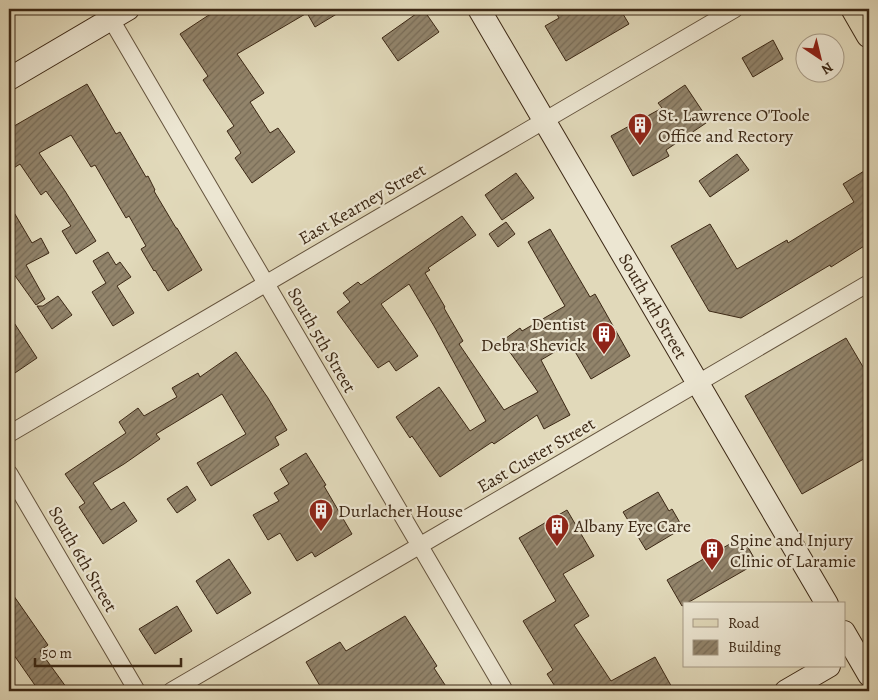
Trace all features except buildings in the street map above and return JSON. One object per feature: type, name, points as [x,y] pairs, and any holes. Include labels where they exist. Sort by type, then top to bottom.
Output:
[{"type":"main road","points":[[854,9],[869,35]]},
{"type":"street","name":"South 4th Street","points":[[479,9],[827,602]]},
{"type":"street","name":"East Kearney Street","points":[[9,434],[735,9]]},
{"type":"street","points":[[9,79],[114,12]]},
{"type":"street","name":"South 5th Street","points":[[114,12],[266,284],[505,691]]},
{"type":"street","name":"East Custer Street","points":[[171,691],[869,283]]},
{"type":"street","name":"South 6th Street","points":[[9,473],[137,691]]},
{"type":"street","points":[[853,646],[869,675]]},
{"type":"street","points":[[786,691],[826,668]]},
{"type":"place","name":"St. Lawrence O'Toole Office and Rectory","points":[[640,146]]},
{"type":"place","name":"Dentist Debra Shevick","points":[[604,355]]},
{"type":"place","name":"Durlacher House","points":[[321,532]]},
{"type":"place","name":"Albany Eye Care","points":[[557,547]]},
{"type":"place","name":"Spine and Injury Clinic of Laramie","points":[[712,571]]}]
